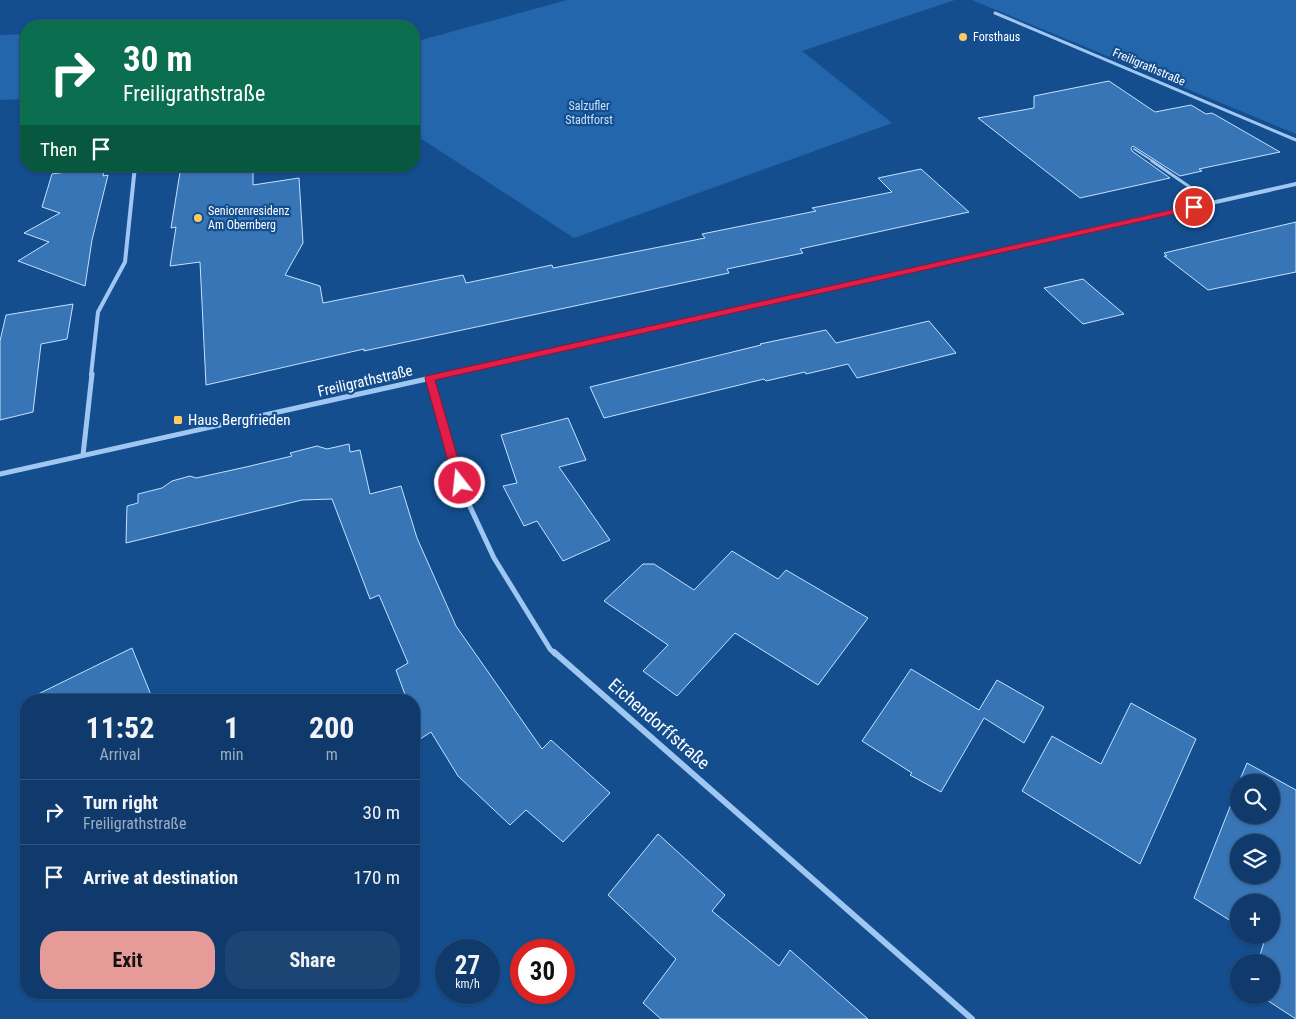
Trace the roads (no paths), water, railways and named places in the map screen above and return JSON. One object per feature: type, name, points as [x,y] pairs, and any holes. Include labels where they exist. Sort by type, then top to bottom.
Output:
[{"type":"street","name":"Freiligrathstraße","points":[[995,13],[1296,140]]},
{"type":"street","points":[[83,455],[98,312],[125,262],[134,172]]},
{"type":"street","name":"Freiligrathstraße","points":[[0,474],[1296,184]]},
{"type":"street","name":"Eichendorffstraße","points":[[430,378],[460,483],[494,558],[550,649],[972,1019]]},
{"type":"lane","points":[[1134,149],[1213,203]]},
{"type":"place","name":"Forsthaus","points":[[963,37]]},
{"type":"place","name":"Seniorenresidenz Am Obernberg","points":[[198,218]]},
{"type":"place","name":"Haus Bergfrieden","points":[[178,420]]},
{"type":"park label","name":"Salzufler Stadtforst","points":[[589,113]]}]
